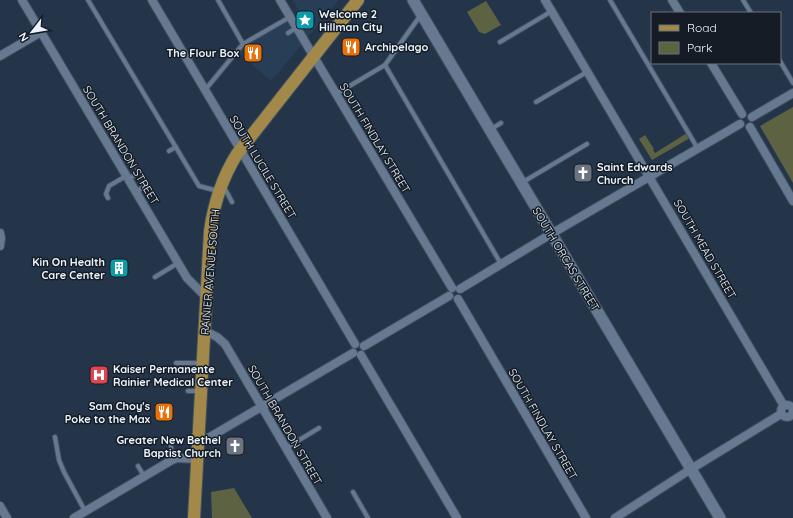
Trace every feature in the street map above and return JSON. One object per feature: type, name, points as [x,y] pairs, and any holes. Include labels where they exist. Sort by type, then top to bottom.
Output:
[{"type":"main road","name":"RAINIER AVENUE SOUTH","points":[[194,518],[210,231],[213,211],[220,187],[240,150],[358,0]]},
{"type":"street","name":"SOUTH BRANDON STREET","points":[[22,0],[178,264],[187,278],[206,297]]},
{"type":"street","name":"SOUTH LUCILE STREET","points":[[152,0],[457,518]]},
{"type":"street","name":"SOUTH FINDLAY STREET","points":[[280,0],[454,291],[453,299],[458,299],[586,518]]},
{"type":"street","name":"SOUTH ORCAS STREET","points":[[413,0],[720,518]]},
{"type":"street","name":"SOUTH MEAD STREET","points":[[545,0],[784,406]]},
{"type":"street","points":[[672,0],[679,12]]},
{"type":"street","points":[[0,56],[41,32]]},
{"type":"street","points":[[712,64],[742,114]]},
{"type":"street","points":[[752,117],[793,93]]},
{"type":"street","points":[[742,114],[748,114],[752,117]]},
{"type":"street","points":[[742,114],[739,119],[740,124],[744,128],[750,126],[753,121],[752,117]]},
{"type":"street","points":[[198,444],[454,291],[740,124]]},
{"type":"street","points":[[750,126],[793,201]]},
{"type":"street","points":[[0,233],[0,246]]},
{"type":"street","name":"SOUTH BRANDON STREET","points":[[205,331],[217,337],[225,344],[327,518]]},
{"type":"street","points":[[615,518],[691,469],[788,418],[792,414],[793,408],[788,405],[784,406],[780,410],[788,418]]},
{"type":"street","points":[[74,518],[172,460],[178,458],[197,459]]},
{"type":"street","points":[[0,506],[7,518]]},
{"type":"lane","points":[[88,0],[199,186],[220,187],[232,202]]},
{"type":"lane","points":[[218,0],[243,44]]},
{"type":"lane","points":[[610,0],[698,149]]},
{"type":"lane","points":[[743,0],[750,12]]},
{"type":"lane","points":[[500,42],[552,11]]},
{"type":"lane","points":[[336,94],[385,65],[421,14]]},
{"type":"lane","points":[[205,90],[243,44],[290,17]]},
{"type":"lane","points":[[288,33],[297,28]]},
{"type":"lane","points":[[781,63],[793,83]]},
{"type":"lane","points":[[385,65],[501,264]]},
{"type":"lane","points":[[536,102],[588,72]]},
{"type":"lane","points":[[489,130],[501,123]]},
{"type":"lane","points":[[521,183],[587,144]]},
{"type":"lane","points":[[169,151],[176,146]]},
{"type":"lane","points":[[108,198],[106,194],[109,186],[127,177],[135,175],[137,171]]},
{"type":"lane","points":[[136,192],[145,186]]},
{"type":"lane","points":[[155,277],[178,264]]},
{"type":"lane","points":[[176,363],[203,363]]},
{"type":"lane","points":[[188,391],[201,392]]},
{"type":"lane","points":[[286,448],[319,428]]},
{"type":"lane","points":[[55,437],[59,460],[85,512]]},
{"type":"lane","points":[[171,446],[172,460]]},
{"type":"lane","points":[[138,466],[145,476]]},
{"type":"lane","points":[[353,492],[368,518]]},
{"type":"shaded area","points":[[293,0],[339,0],[271,81],[239,53],[244,46],[300,13]]},
{"type":"green space","points":[[486,1],[501,25],[485,34],[479,32],[467,12]]},
{"type":"green space","points":[[793,107],[793,183],[760,126]]},
{"type":"green space","points":[[687,133],[690,138],[652,160],[639,139],[645,135],[655,153]]},
{"type":"green space","points":[[234,488],[252,518],[212,518],[211,492]]},
{"type":"place","name":"Welcome 2 Hillman City","points":[[305,20]]},
{"type":"place","name":"Archipelago","points":[[351,47]]},
{"type":"place","name":"The Flour Box","points":[[253,53]]},
{"type":"place","name":"Saint Edwards Church","points":[[583,173]]},
{"type":"place","name":"Kin On Health Care Center","points":[[119,268]]},
{"type":"place","name":"Kaiser Permanente Rainier Medical Center","points":[[99,375]]},
{"type":"place","name":"Sam Choy's Poke to the Max","points":[[164,412]]},
{"type":"place","name":"Greater New Bethel Baptist Church","points":[[235,446]]}]
